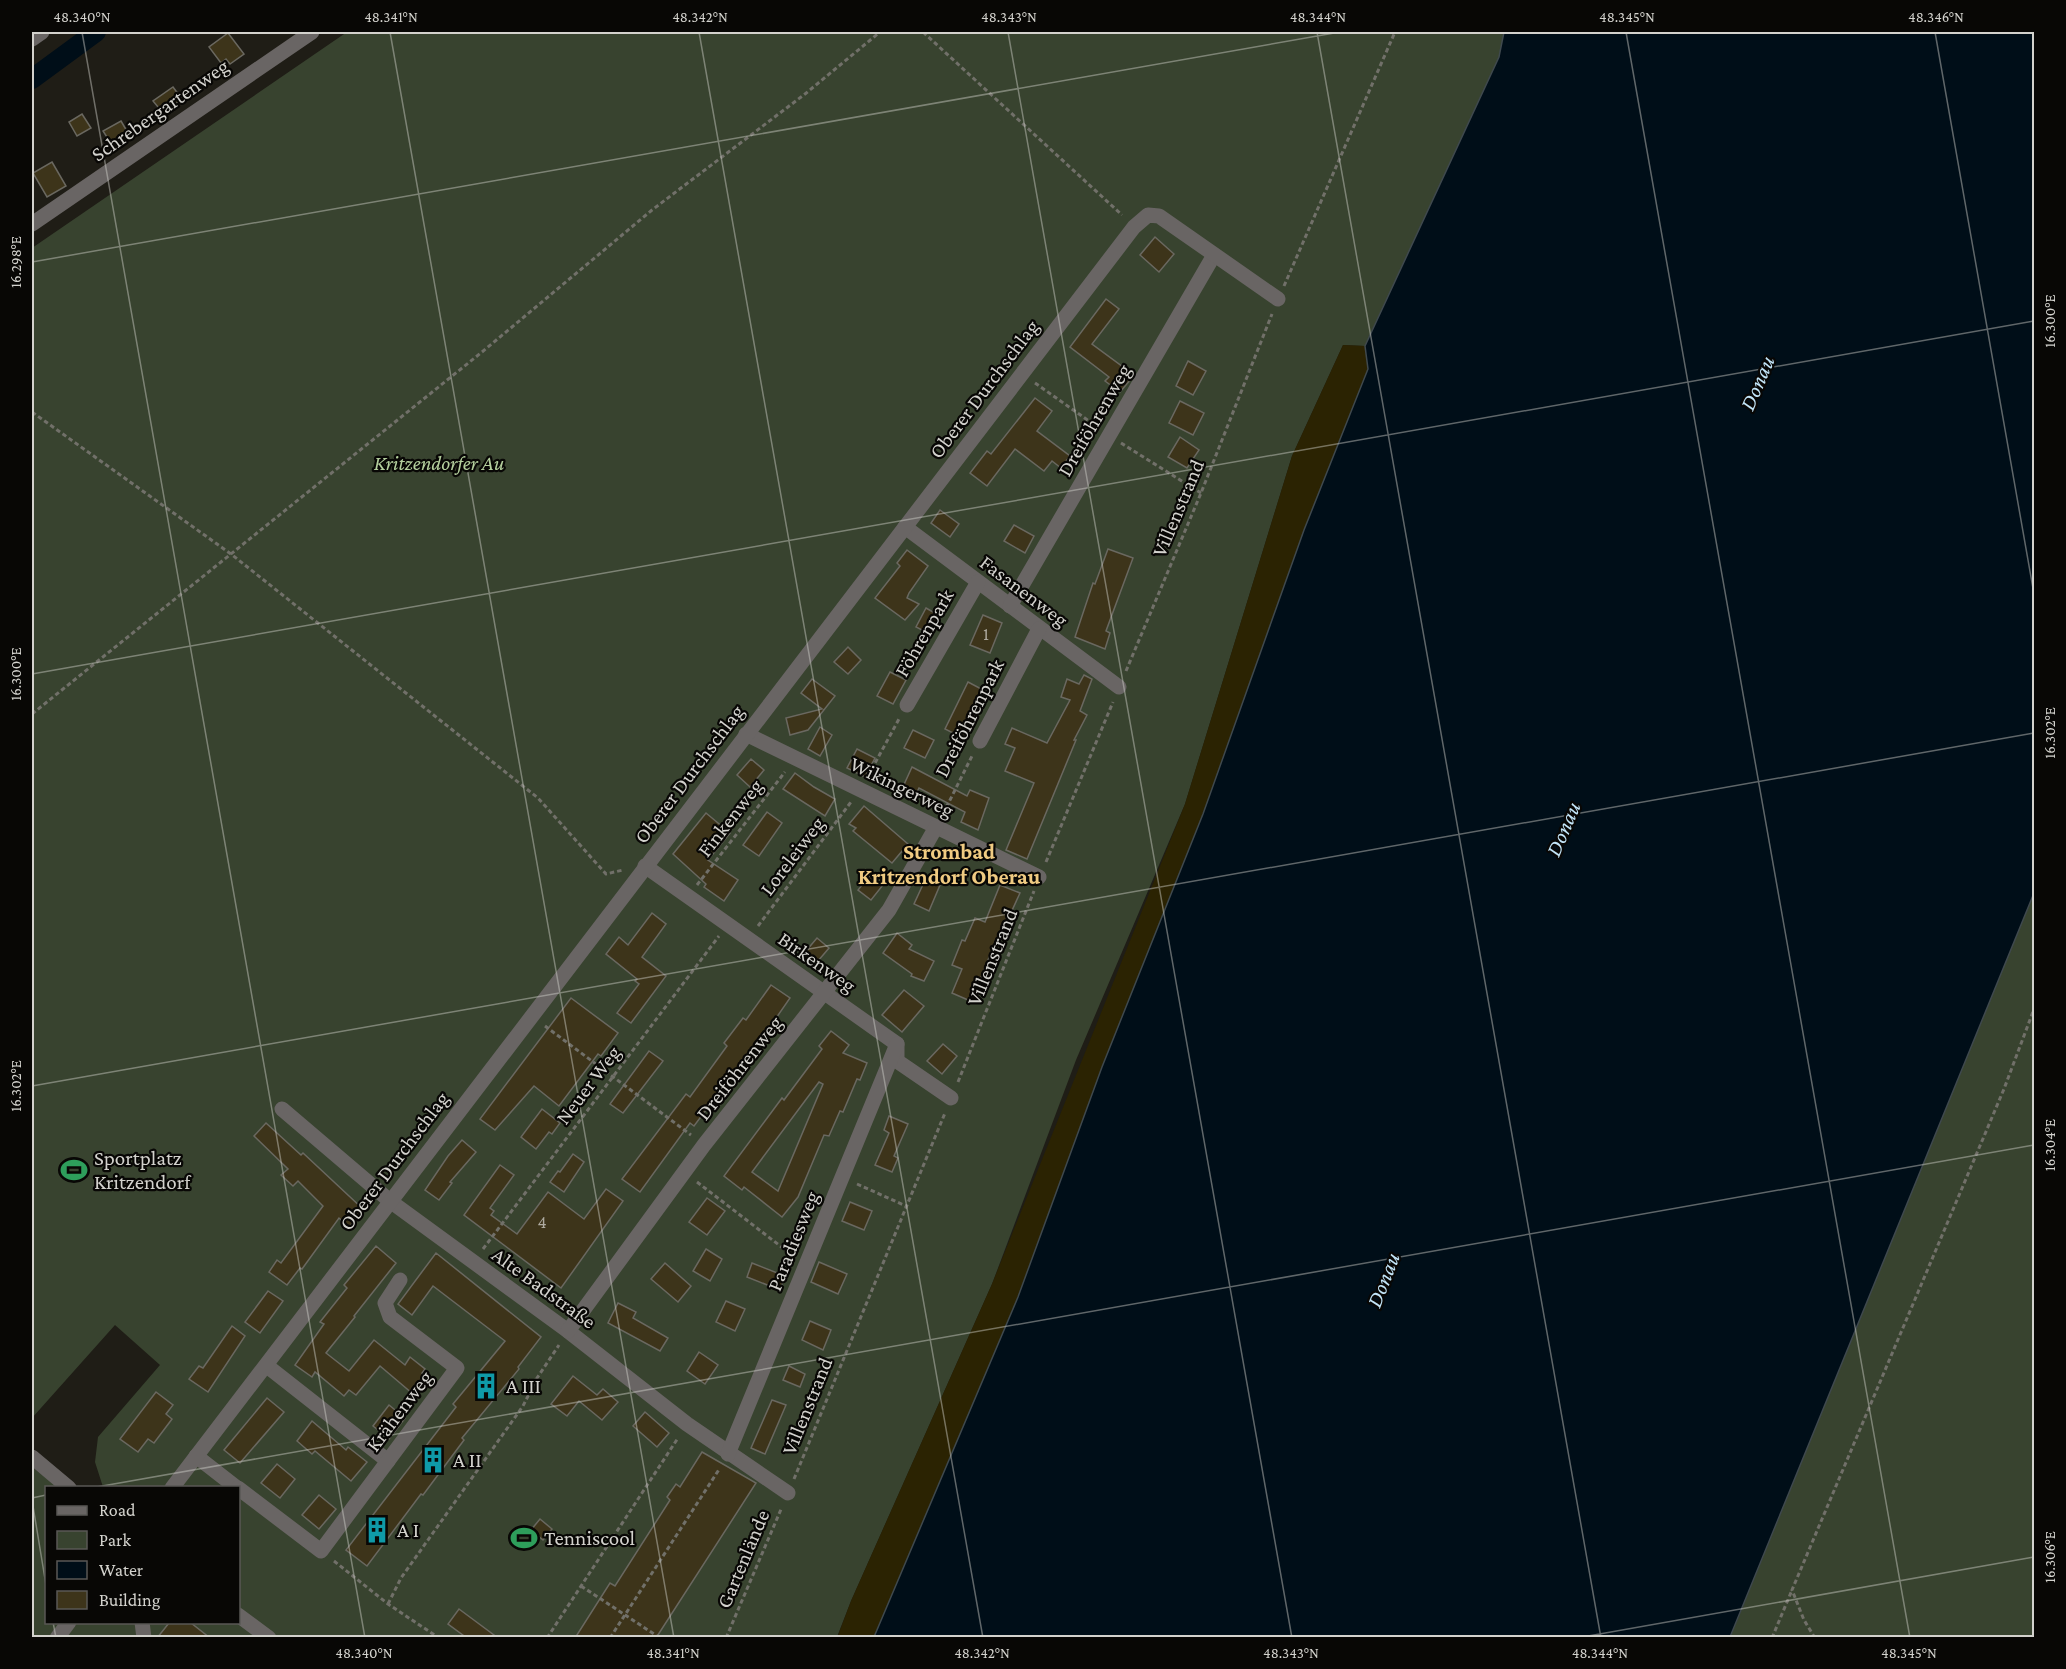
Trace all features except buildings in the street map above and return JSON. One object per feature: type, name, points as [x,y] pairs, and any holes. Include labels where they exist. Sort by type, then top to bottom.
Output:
[{"type":"street","points":[[32,39],[42,32]]},
{"type":"street","name":"Schrebergartenweg","points":[[32,224],[312,32]]},
{"type":"street","name":"Oberer Durchschlag","points":[[174,1486],[1134,227],[1148,214],[1159,216],[1278,299]]},
{"type":"street","name":"Dreiföhrenweg","points":[[1010,606],[1214,255]]},
{"type":"street","name":"Fasanenweg","points":[[905,527],[1119,687]]},
{"type":"street","name":"Föhrenpark","points":[[907,705],[978,582]]},
{"type":"street","name":"Dreiföhrenpark","points":[[980,741],[1039,629]]},
{"type":"street","name":"Wikingerweg","points":[[746,734],[1039,878]]},
{"type":"street","name":"Dreiföhrenweg","points":[[568,1331],[704,1145],[889,909],[936,827]]},
{"type":"street","name":"Birkenweg","points":[[645,866],[897,1044]]},
{"type":"street","points":[[897,1044],[897,1061],[951,1098]]},
{"type":"street","name":"Paradiesweg","points":[[729,1454],[897,1044]]},
{"type":"street","name":"Alte Badstraße","points":[[282,1109],[390,1201],[568,1331],[687,1424],[788,1492]]},
{"type":"street","name":"Krähenweg","points":[[321,1551],[458,1368],[390,1317],[386,1303],[400,1280]]},
{"type":"street","points":[[267,1366],[388,1461]]},
{"type":"street","points":[[196,1456],[235,1486]]},
{"type":"street","points":[[32,1457],[67,1486]]},
{"type":"street","points":[[240,1490],[321,1551]]},
{"type":"street","points":[[240,1616],[269,1638]]},
{"type":"street","points":[[57,1638],[68,1624]]},
{"type":"path","points":[[32,714],[482,352],[651,210],[805,94],[880,32]]},
{"type":"path","points":[[923,32],[1134,227]]},
{"type":"path","name":"Villenstrand","points":[[788,1492],[1039,878],[1201,494],[1278,299],[1395,32]]},
{"type":"path","points":[[32,412],[231,555],[538,798],[606,874],[645,866]]},
{"type":"path","points":[[860,790],[907,705]]},
{"type":"path","name":"Dreiföhrenpark","points":[[936,827],[980,741]]},
{"type":"path","name":"Finkenweg","points":[[689,896],[795,758]]},
{"type":"path","name":"Loreleiweg","points":[[748,940],[860,790]]},
{"type":"path","name":"Neuer Weg","points":[[473,1262],[727,925]]},
{"type":"path","points":[[1772,1638],[2004,1089],[2034,1008]]},
{"type":"path","points":[[531,1016],[704,1145]]},
{"type":"path","points":[[684,1172],[806,1265]]},
{"type":"path","points":[[842,1177],[906,1206]]},
{"type":"path","points":[[388,1604],[400,1578],[523,1406],[537,1378],[568,1331]]},
{"type":"path","points":[[547,1638],[687,1424]]},
{"type":"path","points":[[610,1638],[729,1454]]},
{"type":"path","name":"Gartenlände","points":[[726,1638],[788,1492]]},
{"type":"path","points":[[321,1551],[388,1604],[440,1638]]},
{"type":"path","points":[[581,1586],[660,1638]]},
{"type":"path","points":[[1792,1590],[1804,1620],[1815,1638]]},
{"type":"green space","name":"Kritzendorfer Au","points":[[347,32],[1504,32],[1499,57],[1365,346],[1343,345],[1292,456],[1185,804],[1076,1060],[992,1284],[837,1637],[65,1637],[75,1624],[240,1624],[240,1486],[103,1486],[95,1462],[98,1437],[160,1365],[115,1325],[32,1418],[32,248]]},
{"type":"green space","points":[[2034,893],[2034,1637],[1730,1638]]},
{"type":"green space","points":[[32,1467],[57,1486],[45,1486],[45,1624],[59,1624],[49,1637],[32,1637]]},
{"type":"sand","points":[[1343,345],[1365,346],[1368,369],[1304,530],[1203,814],[1102,1067],[1018,1297],[874,1637],[837,1638],[851,1601],[992,1284],[1185,804],[1292,456]]},
{"type":"water","name":"Donau","points":[[1504,32],[2034,32],[2034,893],[1730,1637],[874,1637],[1018,1297],[1102,1067],[1203,814],[1304,530],[1368,369],[1365,346],[1499,57]]},
{"type":"waterway","points":[[32,79],[96,32]]},
{"type":"place","name":"Sportplatz Kritzendorf","points":[[74,1170]]},
{"type":"place","name":"A III","points":[[486,1386]]},
{"type":"place","name":"A II","points":[[433,1460]]},
{"type":"place","name":"A I","points":[[377,1530]]},
{"type":"place","name":"Tenniscool","points":[[524,1538]]},
{"type":"district","name":"Strombad Kritzendorf Oberau","points":[[949,864]]}]
